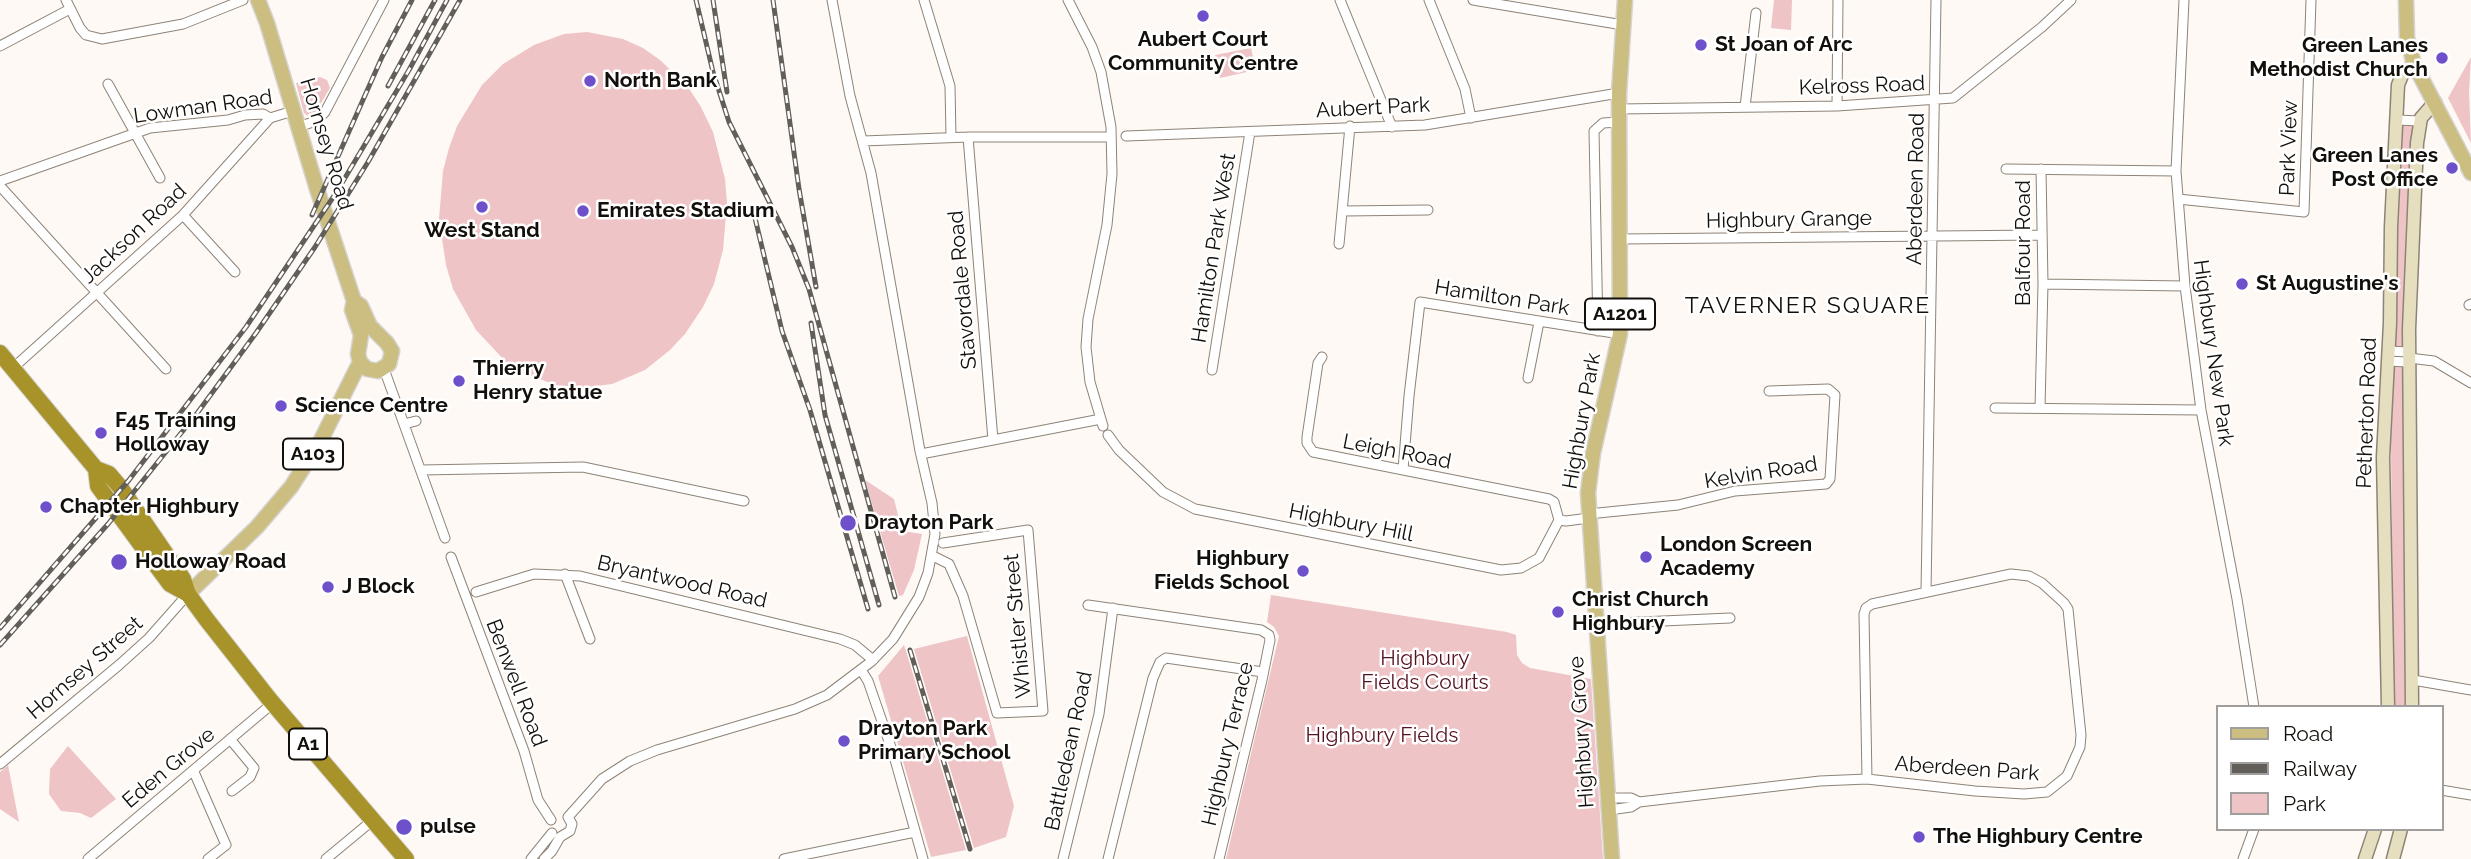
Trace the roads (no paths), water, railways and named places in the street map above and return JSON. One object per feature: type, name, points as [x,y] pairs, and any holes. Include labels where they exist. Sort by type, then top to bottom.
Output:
[{"type":"highway","name":"A1","points":[[0,353],[96,469],[110,474],[183,579],[188,594],[273,703],[406,859]]},
{"type":"main road","name":"Hornsey Road","points":[[188,594],[257,527],[290,487],[321,440],[360,362],[360,335],[352,310],[354,301],[258,0]]},
{"type":"main road","name":"Highbury Park","points":[[1588,516],[1593,453],[1619,334],[1619,93],[1625,0]]},
{"type":"main road","points":[[2406,0],[2407,38],[2414,64],[2471,173]]},
{"type":"main road","name":"Hornsey Road","points":[[354,301],[361,306],[370,326],[383,339]]},
{"type":"main road","points":[[360,347],[370,338],[383,339],[390,345],[392,355],[384,369],[372,371],[360,362]]},
{"type":"main road","name":"Highbury Grove","points":[[1588,516],[1612,859]]},
{"type":"street","points":[[0,46],[68,5],[86,35],[102,39],[183,24],[243,0]]},
{"type":"street","points":[[298,127],[316,121],[325,112],[384,0]]},
{"type":"street","points":[[568,817],[602,779],[630,761],[657,750],[808,705],[827,695],[873,660],[906,620],[923,587],[933,556],[934,515],[871,173],[850,96],[832,0]]},
{"type":"street","points":[[924,0],[950,86],[951,137]]},
{"type":"street","name":"Highbury Hill","points":[[1068,0],[1092,47],[1101,72],[1111,137],[1112,174],[1107,225],[1088,319],[1086,347],[1088,374],[1104,427],[1119,450],[1163,492],[1195,509],[1502,570],[1521,568],[1539,558],[1559,520]]},
{"type":"street","points":[[1429,0],[1465,89],[1471,118]]},
{"type":"street","points":[[1473,0],[1623,25]]},
{"type":"street","points":[[1837,106],[1838,0]]},
{"type":"street","name":"Aberdeen Road","points":[[1926,592],[1936,0]]},
{"type":"street","name":"Kelross Road","points":[[1619,116],[1745,107],[1837,106],[1953,98],[2071,0]]},
{"type":"street","name":"Highbury New Park","points":[[2184,0],[2176,171],[2185,286],[2201,410],[2237,599],[2254,705]]},
{"type":"street","name":"Park View","points":[[2178,199],[2304,212],[2311,0]]},
{"type":"street","points":[[1343,1],[1392,127]]},
{"type":"street","points":[[1745,107],[1756,13]]},
{"type":"street","name":"Petherton Road","points":[[2388,705],[2383,457],[2400,79],[2414,64]]},
{"type":"street","points":[[108,84],[160,178]]},
{"type":"street","name":"Aubert Park","points":[[1126,136],[1350,126],[1392,127],[1471,118],[1619,93]]},
{"type":"street","points":[[2397,120],[2420,121],[2426,110],[2435,102]]},
{"type":"street","name":"Lowman Road","points":[[0,183],[150,128],[260,114],[270,118],[293,111]]},
{"type":"street","name":"Highbury Park","points":[[1598,331],[1594,131],[1603,123],[1619,116]]},
{"type":"street","name":"Jackson Road","points":[[13,368],[183,215],[270,118]]},
{"type":"street","name":"Petherton Road","points":[[2412,705],[2408,357],[2420,121]]},
{"type":"street","points":[[1339,244],[1350,126]]},
{"type":"street","name":"Hamilton Park West","points":[[1212,370],[1250,132]]},
{"type":"street","points":[[863,141],[951,137],[1111,137]]},
{"type":"street","name":"Stavordale Road","points":[[968,137],[993,440]]},
{"type":"street","points":[[2006,169],[2041,169]]},
{"type":"street","name":"Balfour Road","points":[[2040,408],[2043,284],[2041,169],[2176,171]]},
{"type":"street","points":[[0,183],[96,294],[166,369]]},
{"type":"street","points":[[1343,211],[1428,210]]},
{"type":"street","points":[[183,215],[235,272]]},
{"type":"street","name":"Highbury Grange","points":[[1620,239],[2042,235]]},
{"type":"street","points":[[2043,284],[2185,286]]},
{"type":"street","name":"Hamilton Park","points":[[1403,470],[1420,303],[1619,334]]},
{"type":"street","points":[[1528,378],[1539,322]]},
{"type":"street","points":[[2388,356],[2434,361],[2471,383]]},
{"type":"street","name":"Leigh Road","points":[[1322,357],[1318,363],[1307,437],[1309,448],[1318,454],[1552,500],[1559,520]]},
{"type":"street","points":[[384,369],[445,538]]},
{"type":"street","name":"Kelvin Road","points":[[1588,516],[1678,505],[1735,491],[1826,484],[1830,479],[1835,395],[1828,390],[1769,391]]},
{"type":"street","points":[[1995,408],[2201,410]]},
{"type":"street","points":[[404,424],[416,421]]},
{"type":"street","points":[[921,454],[993,440],[1104,427]]},
{"type":"street","points":[[421,470],[583,467],[744,501]]},
{"type":"street","points":[[1559,520],[1588,516]]},
{"type":"street","name":"Whistler Street","points":[[933,556],[942,558],[949,564],[963,596],[997,713],[1043,711],[1028,530],[943,543]]},
{"type":"street","name":"Benwell Road","points":[[451,557],[524,751],[538,800],[551,820]]},
{"type":"street","name":"Aberdeen Park","points":[[1609,804],[1631,798],[1639,802],[1820,781],[1867,779],[1975,791],[2047,792],[2067,776],[2080,747],[2069,623],[2064,603],[2042,583],[2029,576],[2011,574],[1872,604],[1866,608],[1867,779]]},
{"type":"street","name":"Bryantwood Road","points":[[476,592],[534,575],[565,575],[608,582],[840,639],[855,645],[873,660]]},
{"type":"street","points":[[565,575],[590,639]]},
{"type":"street","name":"Hornsey Street","points":[[0,764],[119,666],[149,638],[188,594]]},
{"type":"street","points":[[1088,605],[1113,608]]},
{"type":"street","name":"Highbury Terrace","points":[[1113,608],[1261,630],[1270,638],[1219,859]]},
{"type":"street","name":"Battledean Road","points":[[1063,859],[1099,714],[1113,608]]},
{"type":"street","points":[[1596,624],[1730,618]]},
{"type":"street","points":[[1108,859],[1153,678],[1160,662],[1166,658],[1263,672]]},
{"type":"street","points":[[862,670],[894,756],[923,859]]},
{"type":"street","points":[[2413,680],[2471,690]]},
{"type":"street","name":"Eden Grove","points":[[88,859],[273,703]]},
{"type":"street","points":[[230,739],[254,768],[250,777],[232,790]]},
{"type":"street","points":[[194,772],[226,845],[208,859]]},
{"type":"street","points":[[2443,790],[2471,795]]},
{"type":"street","points":[[537,858],[556,834],[570,831],[572,824],[568,817],[559,814],[551,820],[550,827],[556,834]]},
{"type":"street","points":[[326,859],[373,820]]},
{"type":"street","points":[[2243,859],[2253,831]]},
{"type":"street","points":[[2365,859],[2374,831]]},
{"type":"street","points":[[2393,859],[2400,831]]},
{"type":"street","points":[[784,859],[915,832]]},
{"type":"railway","points":[[312,215],[382,57],[412,0]]},
{"type":"railway","points":[[388,86],[435,0]]},
{"type":"railway","points":[[0,628],[129,480],[246,327],[336,193],[447,0]]},
{"type":"railway","points":[[0,645],[108,524],[198,412],[256,333],[315,247],[368,162],[460,0]]},
{"type":"railway","points":[[696,0],[713,72],[729,122],[792,247],[809,289],[895,597]]},
{"type":"railway","points":[[713,0],[727,92]]},
{"type":"railway","points":[[773,0],[799,189],[816,287]]},
{"type":"railway","points":[[755,218],[782,331],[810,410],[868,609]]},
{"type":"railway","points":[[811,323],[825,415],[879,605]]},
{"type":"railway","points":[[910,650],[970,849]]},
{"type":"place","name":"Aubert Court Community Centre","points":[[1203,16]]},
{"type":"place","name":"St Joan of Arc","points":[[1701,45]]},
{"type":"place","name":"Green Lanes Methodist Church","points":[[2442,58]]},
{"type":"place","name":"North Bank","points":[[590,81]]},
{"type":"place","name":"Green Lanes Post Office","points":[[2452,168]]},
{"type":"place","name":"West Stand","points":[[482,207]]},
{"type":"place","name":"Emirates Stadium","points":[[583,211]]},
{"type":"place","name":"St Augustine's","points":[[2242,284]]},
{"type":"place","name":"Thierry Henry statue","points":[[459,381]]},
{"type":"place","name":"Science Centre","points":[[281,406]]},
{"type":"place","name":"F45 Training Holloway","points":[[101,433]]},
{"type":"place","name":"Chapter Highbury","points":[[46,507]]},
{"type":"place","name":"Drayton Park","points":[[848,523]]},
{"type":"place","name":"London Screen Academy","points":[[1646,557]]},
{"type":"place","name":"Holloway Road","points":[[119,562]]},
{"type":"place","name":"Highbury Fields School","points":[[1303,571]]},
{"type":"place","name":"J Block","points":[[328,587]]},
{"type":"place","name":"Christ Church Highbury","points":[[1558,612]]},
{"type":"place","name":"Drayton Park Primary School","points":[[844,741]]},
{"type":"place","name":"pulse","points":[[404,827]]},
{"type":"place","name":"The Highbury Centre","points":[[1919,837]]},
{"type":"district","name":"TAVERNER SQUARE","points":[[1808,306]]},
{"type":"park label","name":"Highbury Fields Courts","points":[[1425,671]]},
{"type":"park label","name":"Highbury Fields","points":[[1382,736]]}]
